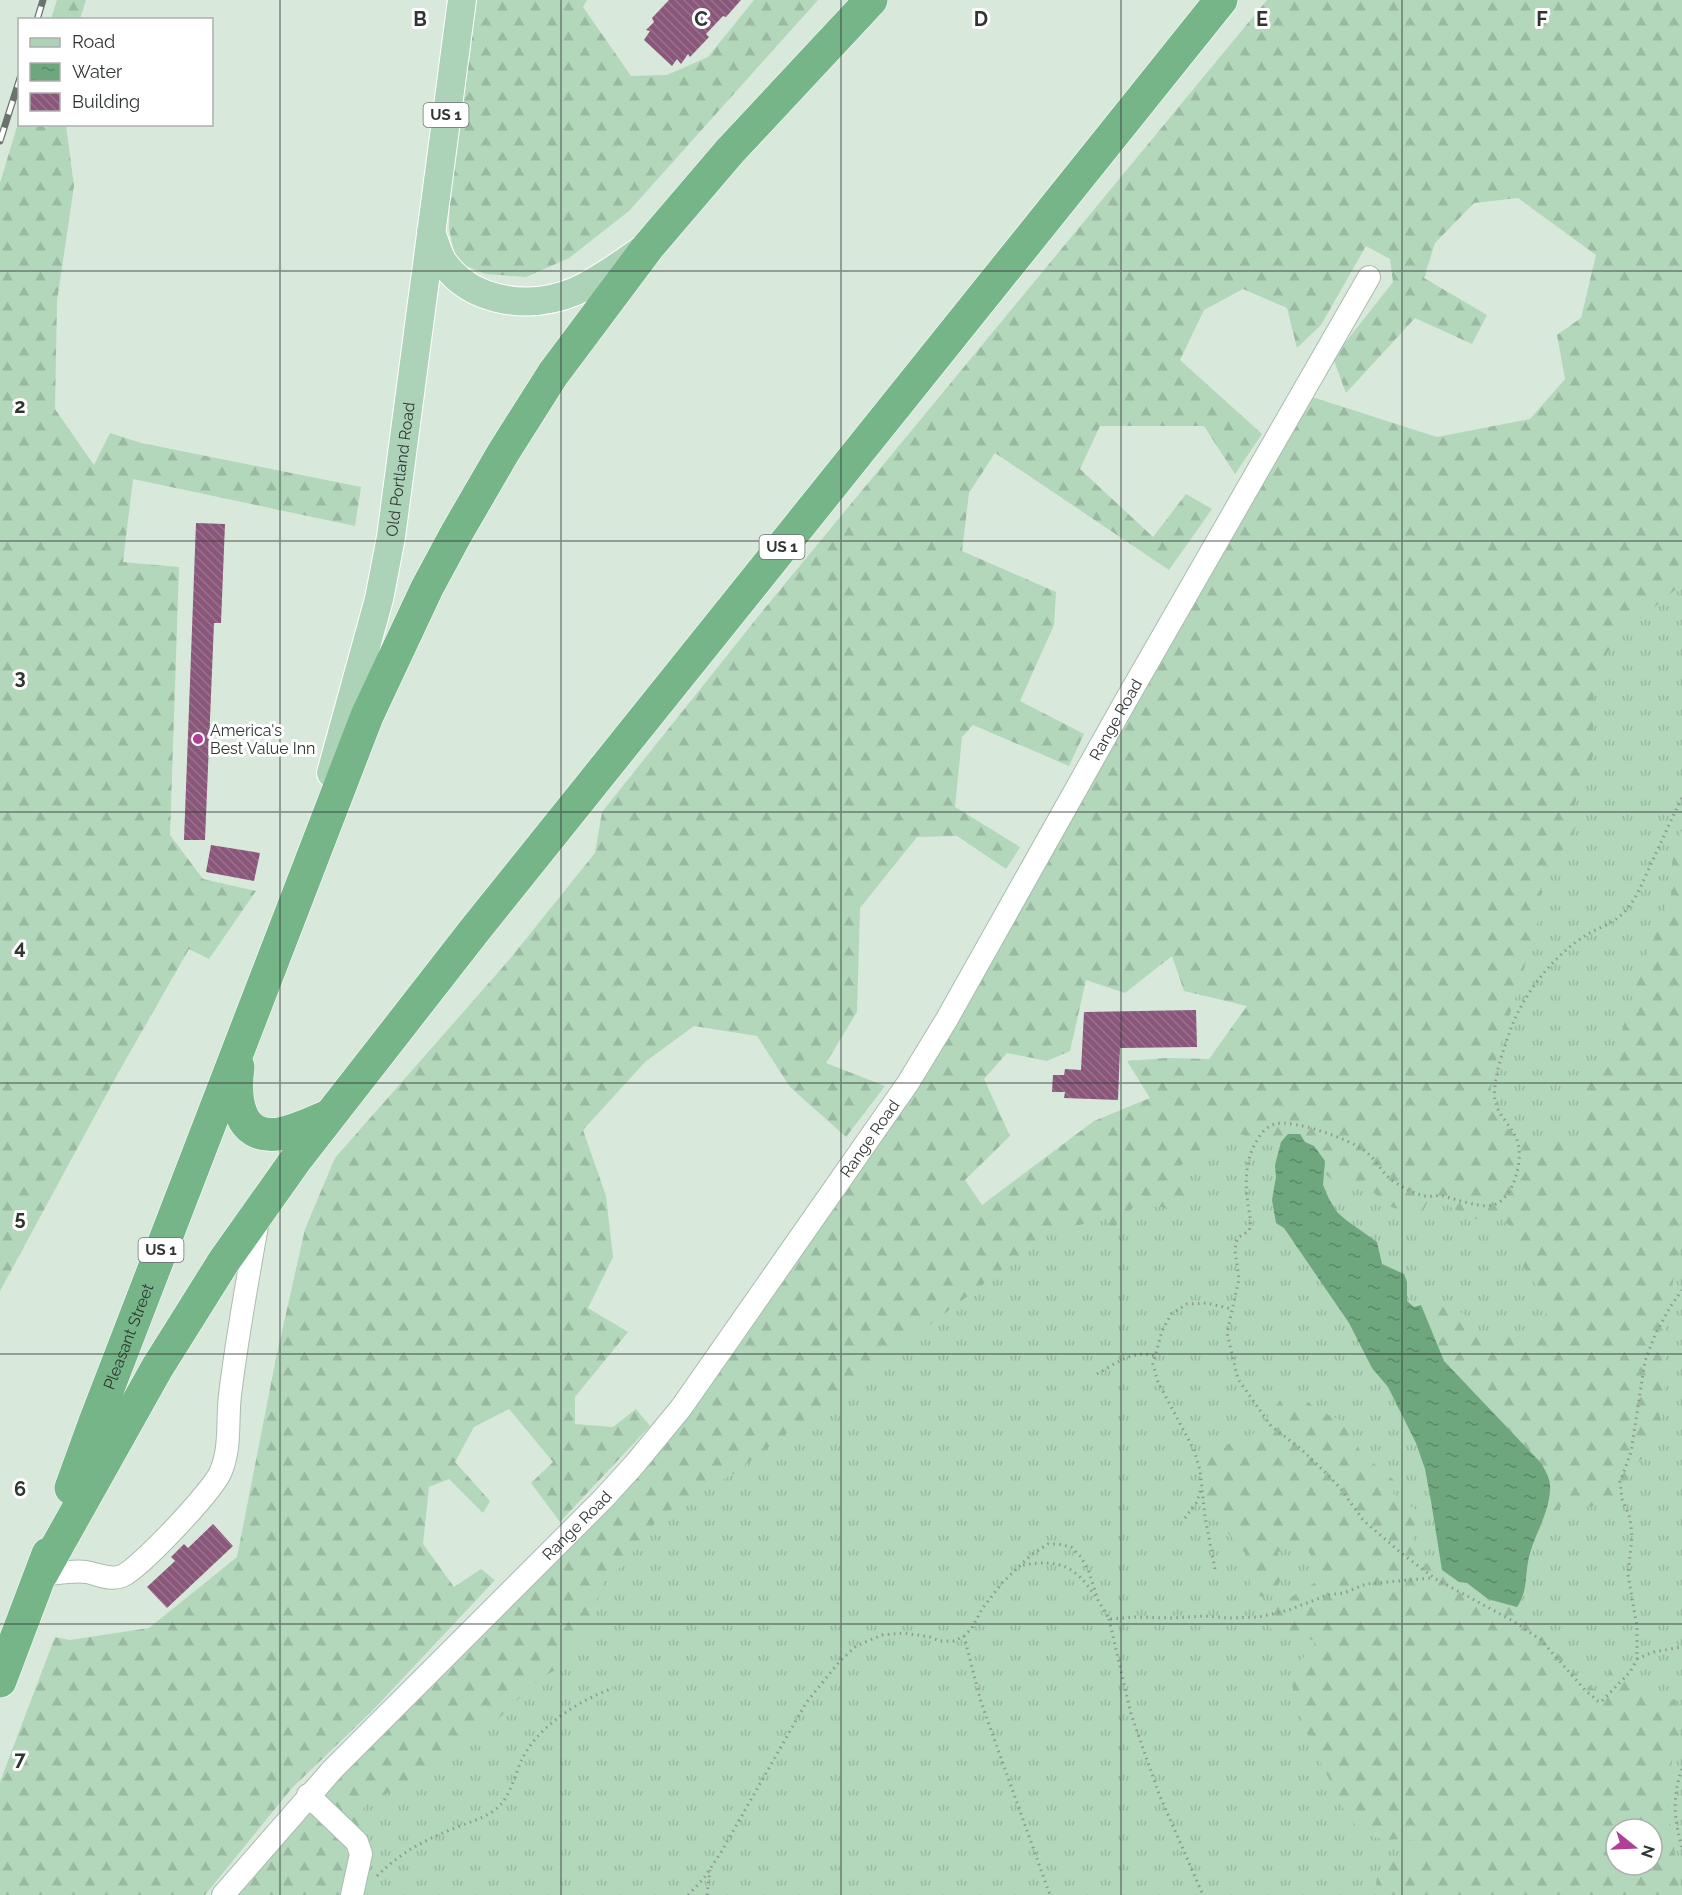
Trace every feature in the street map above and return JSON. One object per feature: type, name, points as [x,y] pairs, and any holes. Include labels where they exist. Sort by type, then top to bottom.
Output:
[{"type":"highway","name":"Pleasant Street","points":[[0,1681],[41,1575],[99,1411],[367,716],[456,534],[502,453],[553,374],[648,247],[730,151],[871,0]]},
{"type":"highway","name":"US 1","points":[[41,1575],[157,1368],[224,1261],[328,1116],[1211,8]]},
{"type":"highway","points":[[242,1042],[238,1109],[252,1128],[277,1134],[328,1116]]},
{"type":"main road","name":"Old Portland Road","points":[[285,927],[379,599],[397,495],[462,0]]},
{"type":"main road","points":[[430,231],[442,260],[466,285],[482,293],[520,302],[548,299],[576,291],[648,247]]},
{"type":"street","name":"Range Road","points":[[223,1895],[308,1795],[611,1490],[681,1408],[726,1345],[908,1083],[947,1019],[1369,277]]},
{"type":"street","points":[[41,1575],[85,1572],[106,1578],[122,1576],[146,1557],[209,1491],[222,1471],[227,1444],[228,1407],[234,1364],[260,1209]]},
{"type":"street","points":[[308,1795],[357,1842],[361,1854],[352,1895]]},
{"type":"path","points":[[1682,798],[1646,876],[1627,908],[1605,926],[1584,937],[1549,967],[1530,992],[1514,1021],[1499,1066],[1494,1097],[1498,1111],[1513,1131],[1518,1143],[1517,1176],[1509,1193],[1502,1200],[1489,1206],[1409,1191],[1393,1182],[1371,1156],[1353,1144],[1294,1123],[1276,1123],[1260,1135],[1249,1160],[1246,1178],[1251,1221],[1249,1230],[1236,1242],[1239,1279],[1227,1333],[1238,1379],[1271,1426],[1301,1449],[1341,1489],[1363,1520],[1434,1578],[1507,1618],[1541,1641],[1586,1691],[1601,1702],[1630,1672],[1637,1659],[1637,1627],[1628,1575],[1632,1537],[1630,1518],[1622,1498],[1620,1482],[1631,1452],[1645,1361],[1655,1335],[1682,1290]]},
{"type":"path","points":[[1215,1569],[1205,1516],[1200,1470],[1194,1450],[1158,1382],[1153,1364],[1162,1331],[1171,1314],[1186,1304],[1206,1303],[1232,1309]]},
{"type":"path","points":[[1097,1374],[1134,1354],[1144,1352],[1154,1356]]},
{"type":"path","points":[[1185,1518],[1197,1502],[1202,1484]]},
{"type":"path","points":[[688,1895],[711,1868],[806,1703],[839,1662],[855,1647],[882,1635],[904,1633],[947,1641],[954,1641],[964,1636],[972,1628],[982,1609],[1002,1583],[1042,1546],[1048,1544],[1071,1547],[1081,1557],[1089,1572],[1098,1600]]},
{"type":"path","points":[[1022,1565],[1044,1561],[1072,1569],[1084,1579],[1109,1619],[1131,1714],[1159,1794],[1203,1895]]},
{"type":"path","points":[[1109,1619],[1259,1617],[1289,1610],[1327,1594],[1344,1593],[1366,1584],[1434,1578]]},
{"type":"path","points":[[964,1636],[981,1702],[1050,1895]]},
{"type":"path","points":[[1637,1659],[1653,1652],[1682,1647]]},
{"type":"path","points":[[372,1880],[394,1859],[455,1828],[480,1820],[498,1808],[524,1755],[540,1736],[574,1707],[592,1696],[614,1688]]},
{"type":"path","points":[[1682,1769],[1674,1795],[1674,1809],[1682,1847]]},
{"type":"path","points":[[707,1895],[711,1868]]},
{"type":"green space","points":[[57,0],[86,0],[80,18],[51,18]]},
{"type":"green space","points":[[472,0],[587,0],[583,7],[631,76],[667,75],[708,57],[754,0],[818,0],[629,211],[569,258],[526,277],[486,274],[456,262],[449,228],[450,183]]},
{"type":"green space","points":[[1267,0],[1682,0],[1682,584],[1644,616],[1620,630],[1594,677],[1593,756],[1581,780],[1575,804],[1577,824],[1568,844],[1543,871],[1539,918],[1494,1067],[1489,1102],[1500,1125],[1526,1138],[1560,1141],[1582,1136],[1587,1084],[1619,1040],[1641,971],[1671,895],[1675,842],[1682,831],[1682,1222],[1666,1328],[1665,1383],[1658,1432],[1650,1452],[1631,1468],[1625,1487],[1609,1503],[1588,1507],[1569,1500],[1557,1510],[1544,1514],[1550,1491],[1541,1463],[1444,1361],[1421,1305],[1451,1307],[1458,1310],[1471,1321],[1484,1339],[1500,1340],[1512,1334],[1537,1331],[1545,1320],[1547,1298],[1525,1268],[1513,1232],[1507,1223],[1502,1218],[1482,1221],[1465,1215],[1444,1203],[1433,1201],[1427,1203],[1421,1215],[1391,1207],[1367,1187],[1354,1189],[1339,1185],[1325,1174],[1325,1161],[1283,1138],[1271,1144],[1233,1132],[1222,1133],[1202,1151],[1181,1165],[1189,1195],[1187,1213],[1161,1207],[1135,1206],[1119,1221],[1109,1237],[1110,1226],[1107,1217],[1094,1218],[1080,1225],[1060,1226],[733,1474],[659,1517],[624,1564],[603,1582],[588,1634],[570,1648],[555,1670],[537,1681],[496,1721],[471,1733],[449,1754],[403,1786],[364,1804],[355,1895],[233,1895],[327,1787],[694,1401],[928,1073],[1021,900],[1309,396],[1437,437],[1530,419],[1565,379],[1557,335],[1581,318],[1596,255],[1518,198],[1474,203],[1435,243],[1424,278],[1487,315],[1472,344],[1415,318],[1346,393],[1333,358],[1393,282],[1390,259],[1366,246],[1321,325],[1297,348],[1287,308],[1243,289],[1204,310],[1180,360],[1262,434],[1235,474],[1204,426],[1100,426],[1080,469],[1153,537],[1186,494],[1212,509],[1169,570],[995,453],[969,493],[962,551],[1056,592],[1054,625],[1020,701],[1084,734],[1069,766],[973,725],[962,737],[955,807],[1020,847],[1006,869],[957,836],[917,837],[860,908],[857,1012],[826,1063],[885,1086],[846,1137],[790,1087],[757,1036],[694,1026],[645,1062],[583,1130],[606,1196],[613,1257],[588,1308],[628,1332],[575,1397],[575,1424],[613,1427],[636,1409],[650,1426],[560,1522],[531,1483],[553,1462],[509,1409],[474,1427],[455,1462],[490,1501],[483,1513],[449,1479],[429,1487],[423,1544],[454,1587],[481,1569],[495,1580],[373,1710],[292,1788],[205,1895],[0,1895],[0,1782],[55,1637],[70,1640],[149,1628],[237,1557],[276,1358],[305,1229],[335,1158],[509,960],[595,853],[602,812],[765,608]],"holes":[[[1172,956],[1184,991],[1247,1006],[1209,1059],[1166,1058],[1127,1061],[1150,1098],[1094,1121],[982,1205],[965,1180],[1010,1136],[984,1079],[1007,1053],[1047,1061],[1070,1051],[1086,980],[1125,993]]]},
{"type":"green space","points":[[18,123],[18,126],[66,126],[74,186],[57,301],[55,409],[94,465],[110,433],[141,443],[361,487],[355,526],[133,479],[123,562],[179,567],[170,835],[203,879],[256,891],[209,959],[189,949],[117,1075],[0,1291],[0,183]]},
{"type":"green space","points":[[1682,422],[1682,1895],[233,1895],[540,1575],[1337,1015]]},
{"type":"green space","points":[[1301,1396],[1318,1410],[1344,1422],[1361,1453],[1395,1481],[1393,1494],[1420,1513],[1419,1530],[1412,1539],[1415,1552],[1421,1560],[1459,1582],[1467,1583],[1488,1599],[1517,1607],[1579,1677],[1594,1689],[1604,1686],[1610,1669],[1620,1666],[1642,1680],[1642,1695],[1676,1700],[1680,1729],[1675,1744],[1667,1791],[1682,1895],[1385,1895],[1376,1884],[1381,1870],[1391,1863],[1418,1856],[1419,1842],[1377,1838],[1362,1831],[1350,1820],[1303,1724],[1294,1693],[1292,1680],[1295,1666],[1314,1651],[1314,1640],[1277,1635],[1267,1624],[1272,1609],[1316,1582],[1315,1563],[1305,1545],[1291,1546],[1278,1552],[1281,1579],[1276,1588],[1263,1597],[1251,1592],[1246,1554],[1208,1510],[1201,1490],[1206,1458],[1223,1446],[1250,1436],[1260,1429],[1280,1400]]},
{"type":"water","points":[[1288,1134],[1300,1134],[1305,1142],[1314,1146],[1325,1161],[1323,1185],[1337,1212],[1377,1242],[1382,1264],[1404,1274],[1407,1282],[1407,1301],[1414,1307],[1421,1305],[1444,1361],[1541,1463],[1549,1479],[1549,1499],[1530,1553],[1524,1591],[1517,1607],[1488,1599],[1467,1583],[1459,1582],[1442,1570],[1425,1469],[1416,1443],[1388,1387],[1372,1368],[1349,1323],[1284,1228],[1276,1223],[1272,1200],[1276,1177],[1275,1165],[1281,1142]]},
{"type":"building","points":[[669,0],[741,0],[706,34],[709,37],[690,57],[688,54],[681,64],[677,59],[672,66],[644,40],[650,31],[646,30],[654,22],[652,18]]},
{"type":"building","points":[[196,523],[225,524],[221,623],[214,623],[205,840],[184,840]]},
{"type":"building","points":[[211,845],[260,853],[254,881],[206,872]]},
{"type":"building","points":[[1196,1010],[1197,1047],[1120,1048],[1118,1100],[1064,1098],[1065,1092],[1052,1092],[1053,1075],[1064,1075],[1065,1069],[1081,1070],[1084,1012]]},
{"type":"building","points":[[213,1524],[233,1546],[167,1608],[147,1587],[175,1561],[171,1557],[184,1544],[188,1548]]},
{"type":"railway","points":[[38,18],[43,0]]},
{"type":"railway","points":[[0,141],[18,84]]},
{"type":"place","name":"America's Best Value Inn","points":[[198,739]]}]
